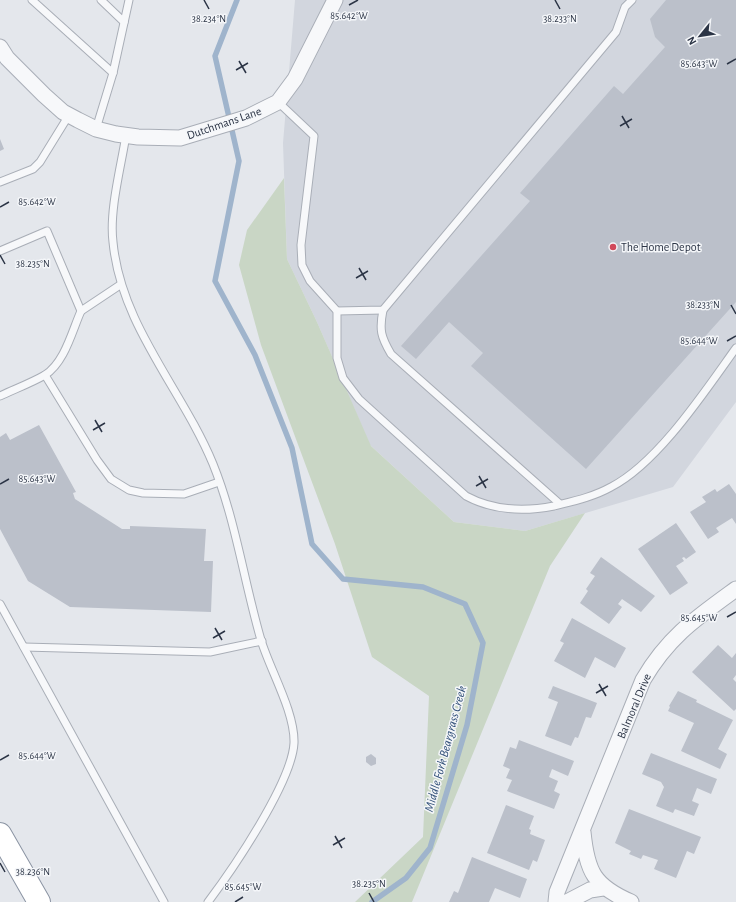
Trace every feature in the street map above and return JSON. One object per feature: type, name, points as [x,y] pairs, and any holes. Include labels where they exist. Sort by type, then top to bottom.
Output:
[{"type":"highway","points":[[0,834],[39,902]]},
{"type":"street","points":[[271,106],[295,79],[335,0]]},
{"type":"street","name":"Dutchmans Lane","points":[[2,54],[44,95],[69,115],[96,129],[126,135],[180,138],[239,120],[271,106]]},
{"type":"street","name":"Balmoral Drive","points":[[556,902],[557,892],[643,680],[654,661],[668,644],[690,623],[736,589]]},
{"type":"street","name":"Balmoral Drive","points":[[583,831],[585,852],[591,872],[603,888],[631,902]]},
{"type":"street","points":[[568,902],[590,890],[603,888]]},
{"type":"lane","points":[[32,0],[113,73]]},
{"type":"lane","points":[[101,0],[124,22]]},
{"type":"lane","points":[[560,504],[391,354],[383,340],[379,326],[382,310],[616,32],[625,7],[632,0]]},
{"type":"lane","points":[[96,129],[113,73],[128,1]]},
{"type":"lane","points":[[271,106],[314,136],[301,245],[302,265],[310,281],[337,312],[337,358],[343,378],[359,399],[466,496],[480,504],[503,509],[525,510],[586,499],[612,487],[645,462],[662,444],[736,348]]},
{"type":"lane","points":[[0,182],[33,169],[40,162],[69,115]]},
{"type":"lane","points":[[126,135],[115,203],[112,241],[120,285],[140,331],[189,414],[213,464],[232,521],[262,641],[291,720],[294,742],[290,764],[278,793],[208,902]]},
{"type":"lane","points":[[0,251],[48,231],[81,311]]},
{"type":"lane","points":[[0,396],[46,374],[60,359],[81,311],[120,285]]},
{"type":"lane","points":[[337,312],[382,310]]},
{"type":"lane","points":[[46,374],[97,460],[111,479],[129,490],[155,494],[184,494],[219,482]]},
{"type":"lane","points":[[0,604],[164,902]]},
{"type":"lane","points":[[24,647],[210,652],[262,641]]},
{"type":"shaded area","points":[[295,0],[736,0],[736,402],[673,487],[525,531],[454,522],[370,445],[317,322],[287,259],[283,143]]},
{"type":"green space","points":[[284,178],[287,259],[317,322],[371,446],[454,522],[525,531],[585,513],[550,566],[412,902],[355,902],[423,837],[429,696],[372,657],[335,544],[261,345],[239,265],[247,230]]},
{"type":"building","name":"The Home Depot","points":[[666,0],[736,0],[736,302],[586,469],[471,366],[483,353],[449,322],[416,359],[401,346],[530,201],[520,193],[614,86],[623,94],[665,47],[655,37],[650,19]]},
{"type":"building","points":[[0,139],[4,149],[0,151]]},
{"type":"building","points":[[39,425],[76,492],[73,493],[75,499],[122,529],[130,529],[130,526],[206,529],[204,561],[213,561],[211,612],[70,607],[28,581],[0,529],[0,437],[6,433],[10,440]]},
{"type":"building","points":[[729,484],[736,494],[736,524],[732,518],[716,528],[719,532],[708,539],[690,512],[706,502],[702,497],[715,489],[717,492]]},
{"type":"building","points":[[676,523],[696,552],[686,559],[684,557],[682,558],[684,561],[676,566],[688,583],[670,595],[638,549]]},
{"type":"building","points":[[601,557],[655,596],[641,612],[622,599],[618,604],[622,607],[609,624],[580,603],[588,591],[586,589],[595,576],[590,573]]},
{"type":"building","points":[[572,618],[626,648],[615,668],[595,657],[585,678],[554,661],[564,643],[560,641]]},
{"type":"building","points":[[718,645],[732,658],[736,653],[736,675],[733,679],[736,682],[736,709],[734,711],[692,672]]},
{"type":"building","points":[[553,686],[597,703],[591,718],[586,717],[578,738],[575,737],[571,746],[545,736],[558,702],[548,698]]},
{"type":"building","points":[[678,691],[697,700],[696,702],[733,720],[718,749],[727,754],[720,769],[681,751],[694,723],[668,711],[669,706]]},
{"type":"building","points":[[519,740],[574,761],[568,776],[552,769],[549,777],[558,781],[554,791],[560,794],[554,809],[507,791],[512,780],[506,778],[510,769],[503,766],[510,747],[516,749]]},
{"type":"building","points":[[651,753],[717,779],[711,794],[697,788],[692,801],[699,804],[694,816],[675,809],[673,813],[656,806],[664,787],[661,782],[642,774]]},
{"type":"building","points":[[371,754],[376,758],[376,764],[371,766],[366,762],[366,757]]},
{"type":"building","points":[[506,805],[534,816],[529,829],[531,830],[530,834],[545,840],[537,862],[533,860],[529,870],[487,853]]},
{"type":"building","points":[[629,809],[701,837],[694,854],[687,851],[676,878],[654,869],[658,860],[643,855],[641,859],[629,854],[631,851],[615,843]]},
{"type":"building","points":[[472,857],[527,879],[520,898],[495,888],[489,902],[449,902],[454,891],[458,893]]},
{"type":"waterway","name":"Middle Fork Beargrass Creek","points":[[237,0],[215,56],[239,161],[215,281],[255,355],[292,448],[312,544],[343,579],[423,587],[465,604],[483,643],[467,725],[430,848],[406,878],[372,902]]},
{"type":"place","name":"The Home Depot","points":[[613,247]]}]
